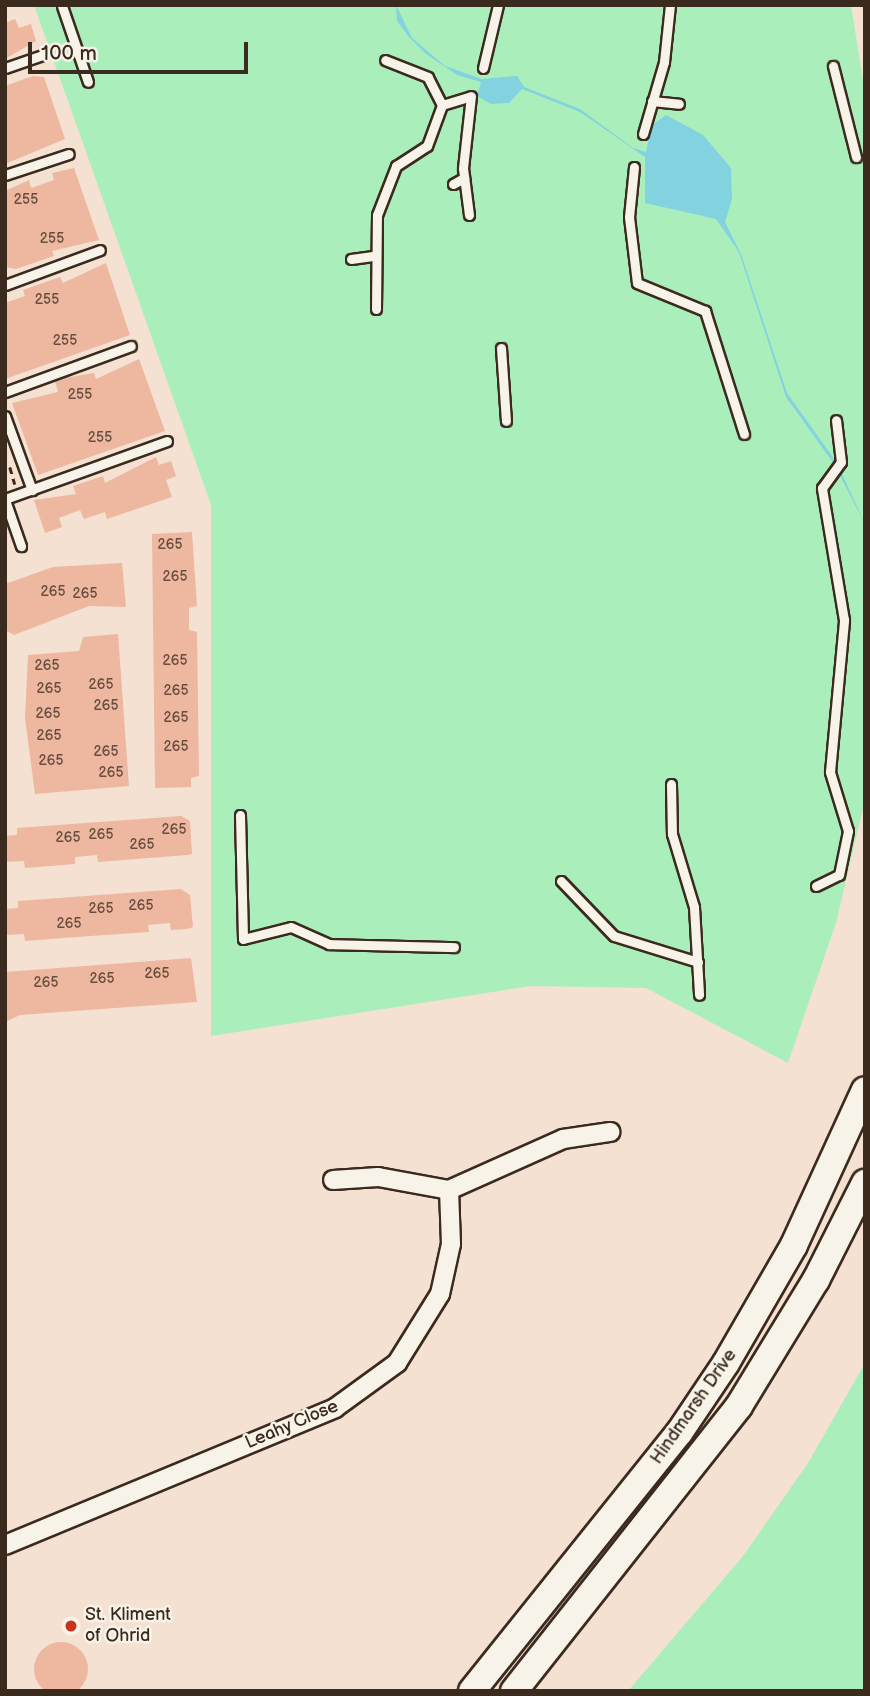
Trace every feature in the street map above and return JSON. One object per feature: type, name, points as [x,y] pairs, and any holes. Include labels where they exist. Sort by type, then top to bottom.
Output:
[{"type":"main road","name":"Hindmarsh Drive","points":[[472,1691],[671,1444],[726,1363],[794,1245],[865,1090]]},
{"type":"main road","name":"Hindmarsh Drive","points":[[514,1691],[739,1406],[816,1280],[865,1183]]},
{"type":"street","points":[[333,1180],[378,1177],[449,1190],[563,1139],[610,1132]]},
{"type":"street","name":"Leahy Close","points":[[5,1545],[368,1389],[410,1348],[440,1294],[452,1237],[449,1190]]},
{"type":"lane","points":[[483,68],[491,48],[498,5]]},
{"type":"lane","points":[[643,134],[670,5]]},
{"type":"lane","points":[[62,6],[89,82]]},
{"type":"lane","points":[[486,34],[491,48]]},
{"type":"lane","points":[[5,68],[42,55]]},
{"type":"lane","points":[[376,309],[373,232],[392,173],[404,155],[427,146],[442,105],[428,77],[386,60]]},
{"type":"lane","points":[[833,66],[856,158]]},
{"type":"lane","points":[[442,105],[471,96],[464,178],[469,215]]},
{"type":"lane","points":[[652,101],[679,104]]},
{"type":"lane","points":[[5,176],[69,154]]},
{"type":"lane","points":[[634,167],[629,217],[637,283],[705,311],[744,434]]},
{"type":"lane","points":[[453,184],[464,178]]},
{"type":"lane","points":[[5,285],[100,250]]},
{"type":"lane","points":[[351,259],[373,256]]},
{"type":"lane","points":[[5,392],[131,346]]},
{"type":"lane","points":[[501,348],[506,421]]},
{"type":"lane","points":[[5,416],[32,490]]},
{"type":"lane","points":[[816,886],[839,875],[848,831],[830,772],[844,620],[822,488],[841,462],[836,420]]},
{"type":"lane","points":[[21,546],[10,531],[5,499],[167,441]]},
{"type":"lane","points":[[671,784],[672,834],[694,907],[699,995]]},
{"type":"lane","points":[[240,815],[243,939],[291,927],[329,944],[454,947]]},
{"type":"lane","points":[[561,881],[614,936],[698,962]]},
{"type":"path","points":[[8,462],[18,494]]},
{"type":"green space","points":[[34,5],[851,5],[865,93],[865,800],[836,923],[788,1063],[646,988],[531,986],[211,1036],[211,505]]},
{"type":"green space","points":[[865,1363],[865,1691],[628,1691],[743,1556],[808,1463]]},
{"type":"water","points":[[396,5],[412,38],[445,66],[482,79],[517,76],[524,87],[580,109],[633,148],[646,152],[652,125],[666,115],[703,135],[731,168],[732,199],[725,222],[741,254],[787,393],[837,463],[865,524],[834,464],[786,397],[739,252],[716,219],[645,203],[645,157],[580,112],[522,89],[509,103],[491,104],[477,96],[481,82],[457,75],[425,53],[397,21]]},
{"type":"building","points":[[15,19],[19,28],[31,24],[36,41],[5,59],[5,23]]},
{"type":"building","points":[[33,76],[44,77],[65,139],[5,164],[5,86]]},
{"type":"building","points":[[74,168],[99,240],[52,251],[54,256],[16,269],[5,267],[5,191],[29,180],[31,188],[54,180],[52,173]]},
{"type":"building","points":[[106,263],[130,335],[5,379],[5,303],[25,296],[23,290],[60,277],[63,283]]},
{"type":"building","points":[[139,359],[165,431],[38,475],[12,403],[58,392],[55,381],[94,373],[96,379]]},
{"type":"building","points":[[156,457],[159,465],[171,461],[176,476],[166,480],[172,497],[107,519],[105,512],[84,519],[80,510],[59,518],[62,527],[45,533],[34,500],[76,494],[73,486],[103,476],[105,483]]},
{"type":"building","points":[[192,532],[197,606],[189,608],[189,630],[197,632],[199,776],[191,778],[191,787],[155,788],[152,534]]},
{"type":"building","points":[[122,563],[126,607],[89,606],[14,635],[5,630],[5,584],[53,567]]},
{"type":"building","points":[[118,634],[129,786],[35,794],[25,718],[28,655],[79,651],[83,637]]},
{"type":"building","points":[[181,816],[190,821],[192,854],[98,862],[97,855],[75,857],[75,864],[25,868],[24,861],[5,862],[5,836],[17,835],[17,828]]},
{"type":"building","points":[[181,889],[190,895],[193,927],[187,929],[171,930],[170,923],[148,925],[149,932],[25,941],[24,934],[5,935],[5,909],[18,908],[18,901]]},
{"type":"building","points":[[191,958],[197,1002],[20,1015],[5,1022],[5,972]]},
{"type":"building","points":[[61,1642],[80,1650],[88,1669],[80,1688],[61,1696],[42,1688],[34,1669],[42,1650]]},
{"type":"place","name":"St. Kliment of Ohrid","points":[[71,1626]]}]
